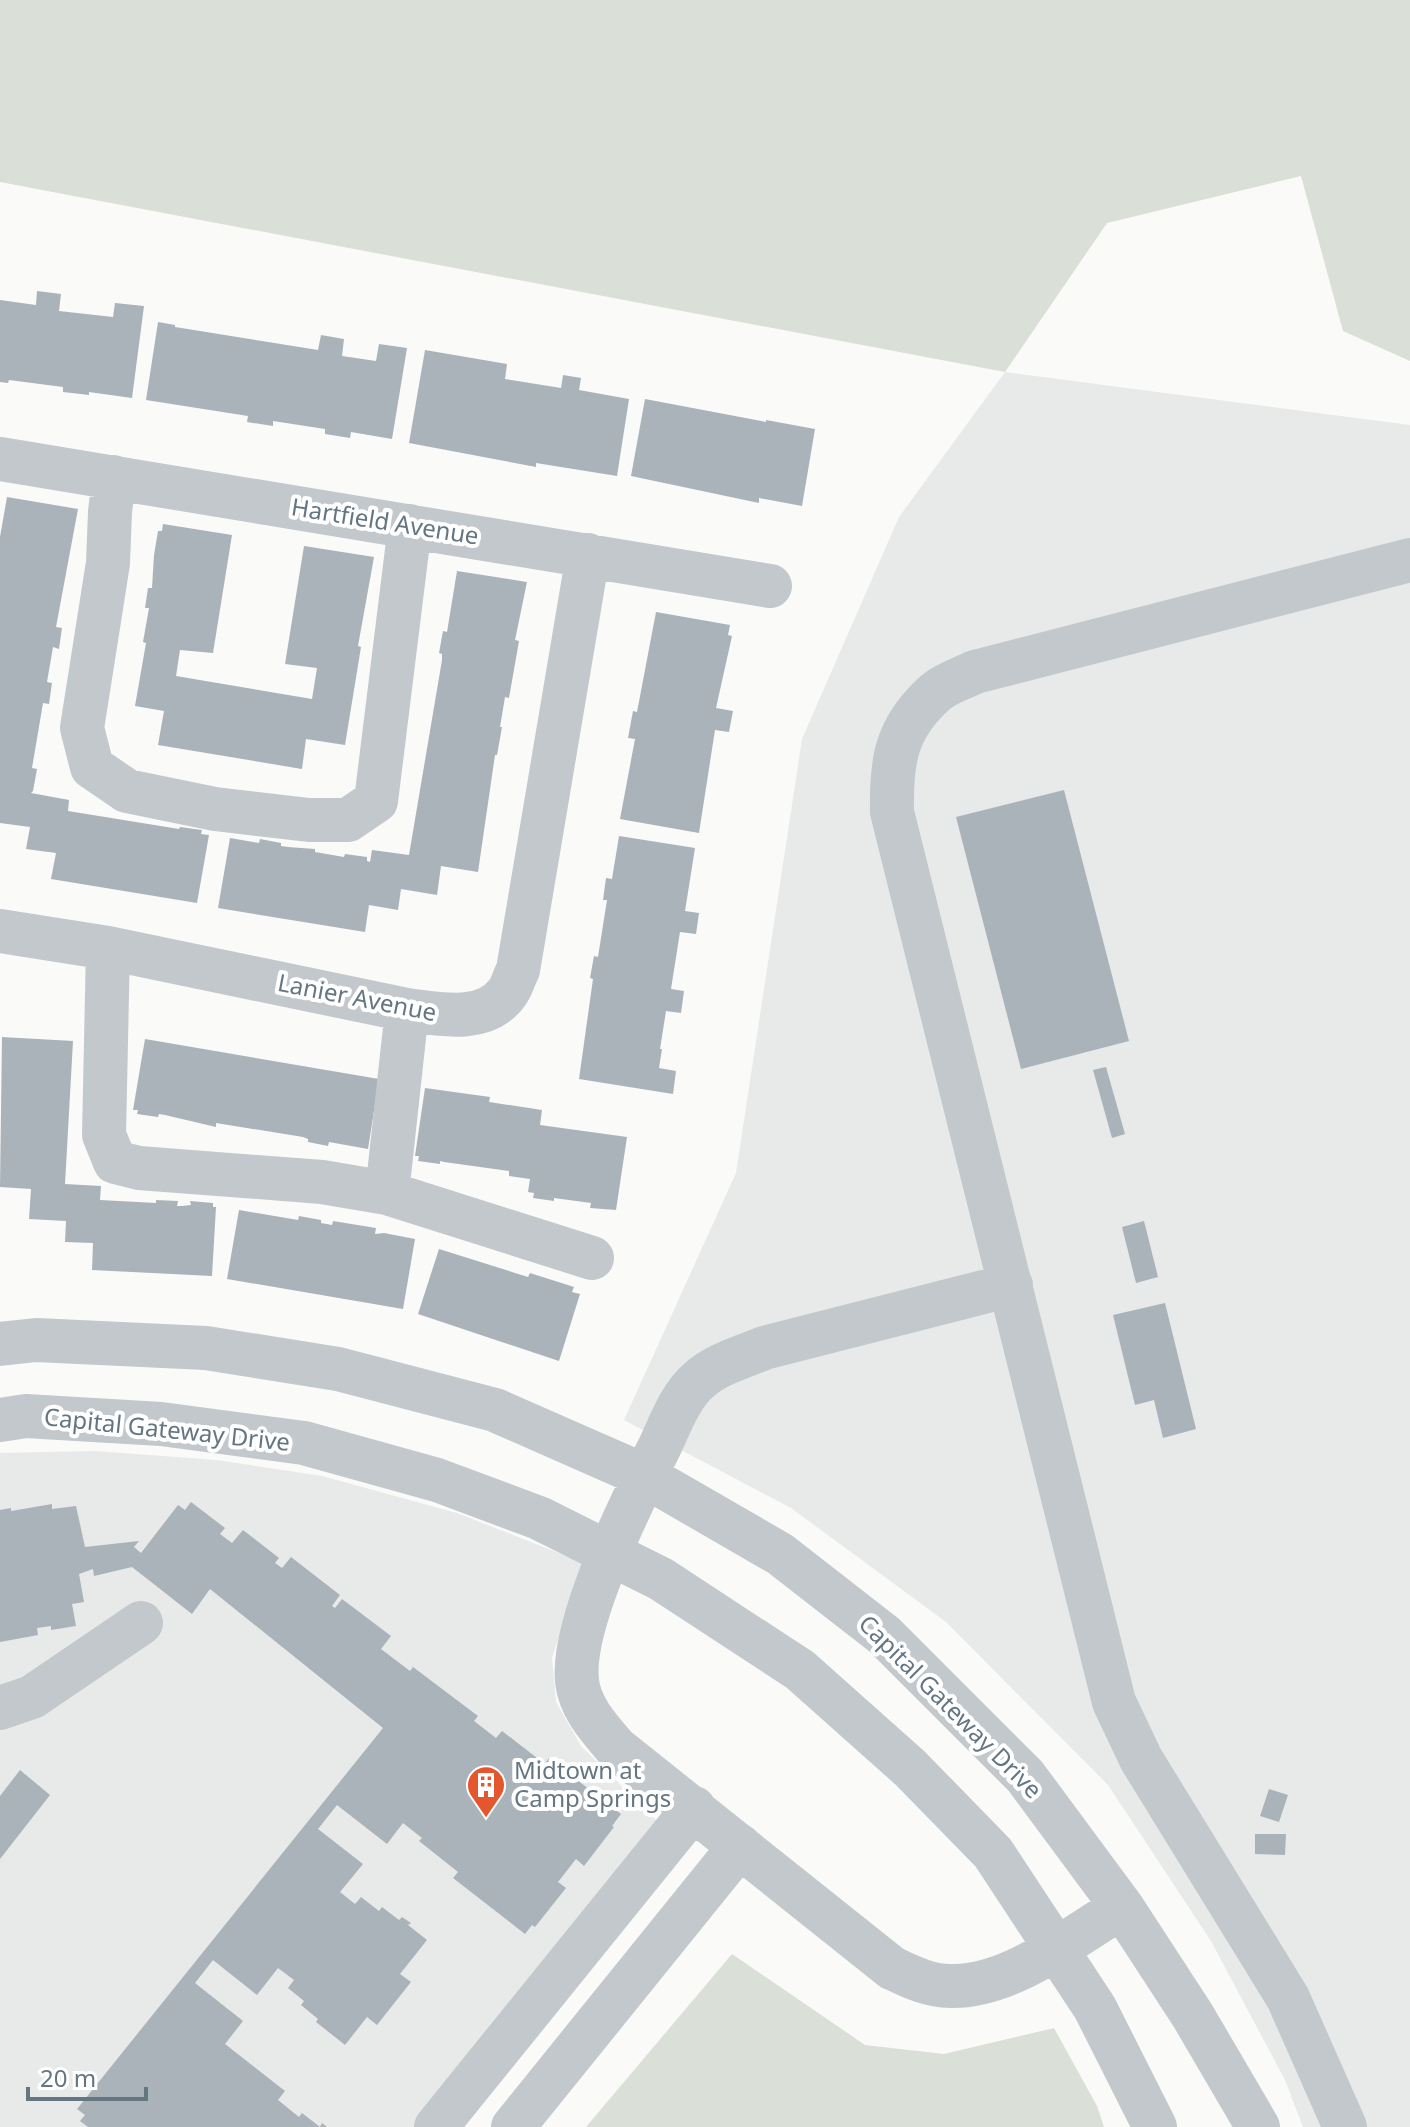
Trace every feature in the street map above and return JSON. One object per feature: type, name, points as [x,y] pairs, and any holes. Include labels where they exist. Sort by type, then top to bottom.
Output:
[{"type":"street","name":"Hartfield Avenue","points":[[0,459],[770,586]]},
{"type":"street","points":[[114,477],[108,563],[82,728],[92,767],[127,791],[215,809],[309,820],[348,820],[376,801],[410,526]]},
{"type":"street","name":"Lanier Avenue","points":[[0,931],[108,948],[407,1010],[455,1017],[487,1009],[507,994],[518,970],[588,555]]},
{"type":"street","points":[[1345,2127],[1288,1998],[1141,1759],[1114,1702],[892,812],[891,778],[897,744],[915,716],[938,691],[975,672],[1410,560]]},
{"type":"street","points":[[108,948],[104,1135],[115,1162],[139,1168],[322,1182],[387,1193],[592,1258]]},
{"type":"street","points":[[387,1193],[407,1010]]},
{"type":"street","points":[[1011,1285],[764,1348],[726,1363],[698,1380],[680,1404],[611,1552],[588,1612],[577,1660],[577,1682],[584,1707],[616,1748],[892,1968],[918,1980],[948,1986],[974,1985],[1015,1970],[1122,1907]]},
{"type":"street","name":"Capital Gateway Drive","points":[[0,1344],[36,1340],[206,1348],[338,1369],[495,1410],[645,1476],[780,1554],[884,1635],[1025,1776],[1122,1907],[1193,2016],[1258,2127]]},
{"type":"street","name":"Capital Gateway Drive","points":[[0,1420],[26,1416],[161,1424],[304,1443],[437,1480],[539,1518],[661,1579],[800,1670],[910,1768],[993,1853],[1095,2008],[1155,2127]]},
{"type":"street","points":[[0,1708],[32,1697],[141,1623]]},
{"type":"street","points":[[436,2127],[694,1808]]},
{"type":"street","points":[[513,2127],[740,1846]]},
{"type":"shaded area","points":[[0,0],[1410,0],[1410,361],[1343,331],[1301,176],[1107,223],[1005,372],[0,182]]},
{"type":"shaded area","points":[[1005,372],[1410,425],[1410,2127],[1303,2127],[1285,2080],[1211,1941],[1108,1785],[946,1622],[791,1508],[624,1420],[736,1173],[802,739],[899,517]]},
{"type":"shaded area","points":[[95,1451],[217,1460],[322,1476],[457,1513],[584,1563],[552,1658],[556,1702],[581,1746],[657,1821],[415,2127],[0,2127],[0,1453]]},
{"type":"shaded area","points":[[732,1954],[865,2045],[944,2054],[1054,2028],[1097,2106],[1104,2127],[586,2127]]},
{"type":"building","points":[[37,291],[61,294],[59,311],[113,317],[115,303],[144,306],[132,398],[63,392],[63,387],[9,380],[8,383],[0,382],[0,300],[36,305]]},
{"type":"building","points":[[158,322],[318,350],[321,335],[344,339],[342,356],[376,361],[379,344],[407,348],[392,439],[351,432],[350,438],[325,434],[325,429],[273,421],[273,426],[247,422],[248,416],[146,400]]},
{"type":"building","points":[[425,350],[507,364],[505,379],[561,388],[563,375],[581,378],[579,390],[629,399],[617,476],[536,463],[536,467],[409,443]]},
{"type":"building","points":[[645,399],[815,429],[802,506],[759,498],[759,503],[631,476]]},
{"type":"building","points":[[7,497],[78,509],[56,627],[62,628],[59,649],[53,647],[47,682],[52,683],[49,704],[43,703],[32,768],[37,769],[31,793],[69,800],[68,811],[202,830],[201,834],[209,835],[197,903],[51,879],[56,853],[26,849],[30,827],[0,823],[0,537]]},
{"type":"building","points":[[163,524],[232,535],[213,653],[180,650],[176,676],[312,699],[317,668],[285,664],[304,546],[374,557],[345,745],[306,739],[302,769],[158,745],[164,711],[135,706],[146,643],[143,642],[149,608],[145,608],[148,588],[152,588],[158,531],[162,531]]},
{"type":"building","points":[[457,571],[527,582],[515,640],[519,641],[509,698],[505,697],[495,755],[478,872],[441,866],[437,895],[401,889],[398,910],[369,905],[365,932],[218,908],[230,838],[259,843],[260,839],[281,843],[281,846],[315,849],[315,852],[344,857],[345,854],[367,857],[370,862],[372,850],[409,855],[442,660],[439,653],[443,631],[447,632]]},
{"type":"building","points":[[656,612],[730,625],[728,635],[732,636],[716,708],[733,711],[729,732],[715,730],[699,833],[620,819],[635,739],[628,738],[633,711],[637,712]]},
{"type":"building","points":[[1064,790],[1129,1041],[1021,1069],[956,817]]},
{"type":"building","points":[[619,836],[695,848],[685,911],[699,913],[696,934],[680,932],[671,989],[684,991],[681,1013],[666,1011],[660,1049],[659,1068],[676,1071],[673,1094],[579,1079],[593,979],[590,978],[594,956],[598,957],[607,900],[603,900],[606,878],[612,879]]},
{"type":"building","points":[[2,1037],[73,1041],[65,1184],[101,1186],[100,1200],[178,1201],[177,1206],[191,1205],[190,1201],[213,1203],[216,1207],[212,1276],[92,1270],[93,1243],[65,1242],[66,1221],[29,1219],[31,1189],[0,1187]]},
{"type":"building","points":[[145,1039],[379,1079],[368,1149],[329,1142],[328,1146],[308,1142],[303,1137],[216,1123],[216,1127],[159,1114],[158,1117],[137,1114],[138,1110],[133,1110]]},
{"type":"building","points":[[1106,1067],[1125,1134],[1112,1138],[1093,1070]]},
{"type":"building","points":[[425,1088],[490,1097],[489,1102],[542,1110],[540,1125],[627,1137],[616,1210],[590,1208],[591,1203],[533,1198],[534,1193],[528,1192],[530,1179],[509,1176],[509,1171],[440,1161],[440,1164],[418,1161],[419,1156],[415,1156]]},
{"type":"building","points":[[239,1210],[298,1220],[299,1216],[332,1225],[333,1221],[376,1228],[375,1234],[415,1239],[403,1309],[227,1279]]},
{"type":"building","points":[[1144,1221],[1158,1277],[1136,1283],[1122,1227]]},
{"type":"building","points":[[439,1249],[528,1277],[530,1273],[574,1287],[572,1292],[580,1294],[559,1361],[418,1314]]},
{"type":"building","points":[[1165,1303],[1196,1429],[1163,1438],[1154,1400],[1135,1405],[1113,1315]]},
{"type":"building","name":"Midtown at Camp Springs","points":[[191,1502],[225,1528],[220,1534],[232,1543],[243,1530],[279,1558],[275,1563],[282,1568],[291,1557],[340,1595],[332,1606],[335,1608],[342,1599],[391,1636],[381,1649],[410,1671],[413,1667],[478,1716],[474,1721],[496,1738],[502,1731],[541,1761],[533,1771],[537,1774],[549,1758],[621,1814],[584,1866],[576,1859],[558,1882],[566,1888],[535,1927],[532,1925],[525,1934],[453,1878],[458,1872],[419,1841],[422,1838],[403,1823],[387,1844],[337,1805],[318,1829],[363,1864],[340,1892],[355,1904],[361,1897],[379,1911],[382,1907],[399,1920],[402,1917],[427,1940],[400,1974],[411,1982],[377,2025],[367,2017],[345,2045],[316,2022],[318,2019],[301,2005],[304,2001],[288,1988],[294,1980],[278,1968],[257,1995],[213,1960],[195,1983],[243,2021],[225,2044],[285,2091],[278,2100],[299,2117],[302,2113],[320,2127],[88,2127],[80,2121],[85,2115],[77,2109],[383,1728],[210,1589],[192,1614],[132,1567],[94,1576],[93,1569],[79,1574],[84,1602],[72,1604],[76,1626],[51,1630],[51,1626],[37,1628],[38,1635],[0,1642],[0,1510],[52,1504],[52,1509],[76,1506],[85,1547],[139,1541],[134,1547],[141,1553],[178,1505],[185,1510]]},
{"type":"building","points":[[20,1770],[50,1795],[0,1859],[0,1796]]},
{"type":"building","points":[[1269,1789],[1288,1795],[1279,1822],[1260,1816]]},
{"type":"building","points":[[1255,1834],[1286,1834],[1285,1855],[1255,1854]]},
{"type":"place","name":"Midtown at Camp Springs","points":[[486,1819]]}]
